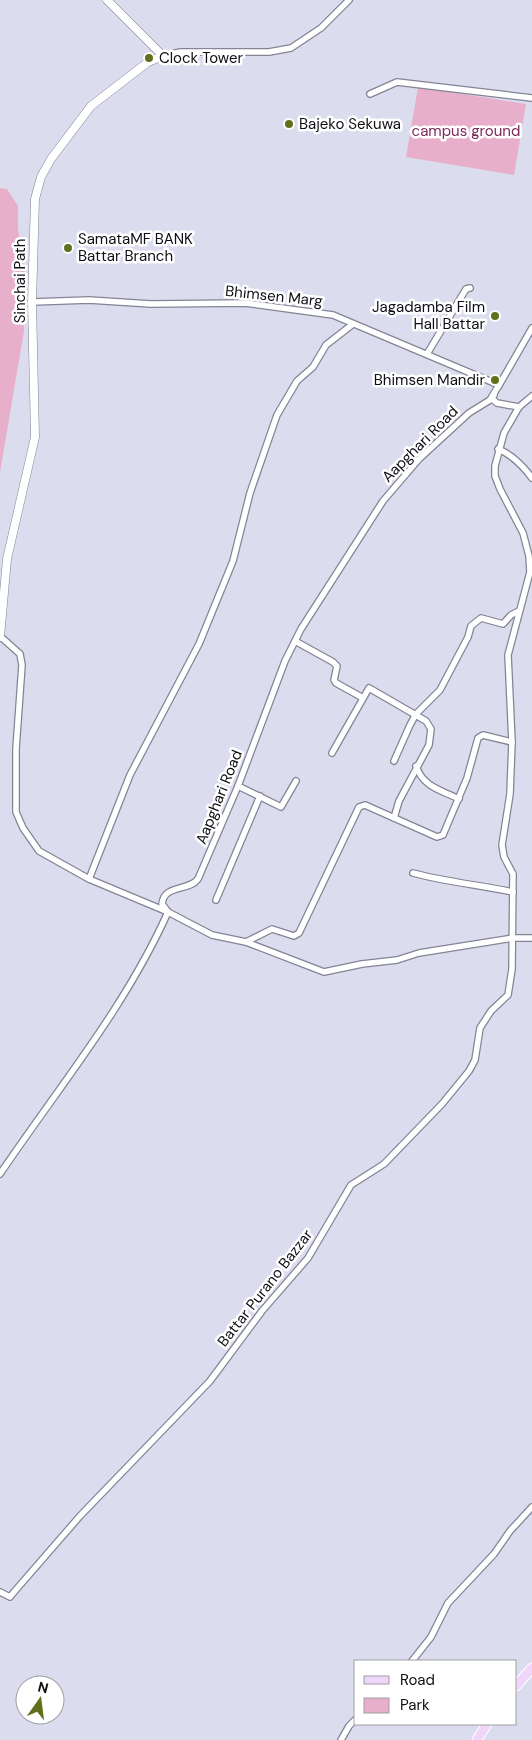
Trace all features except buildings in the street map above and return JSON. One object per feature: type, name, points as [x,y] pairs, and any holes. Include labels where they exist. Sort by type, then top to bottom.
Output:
[{"type":"main road","points":[[517,1685],[532,1668]]},
{"type":"main road","points":[[477,1740],[485,1725]]},
{"type":"street","points":[[107,0],[163,56],[180,52],[269,52],[291,48],[321,28],[349,0]]},
{"type":"street","name":"Sinchai Path","points":[[0,637],[8,558],[35,437],[32,302],[33,214],[41,177],[51,159],[91,106],[148,62],[163,56]]},
{"type":"street","points":[[370,94],[396,82],[532,98]]},
{"type":"street","points":[[428,354],[466,289],[470,288]]},
{"type":"street","name":"Bhimsen Marg","points":[[32,302],[89,300],[150,304],[245,303],[333,315],[499,385]]},
{"type":"street","points":[[89,879],[130,775],[199,644],[233,561],[250,493],[277,415],[297,381],[313,367],[326,345],[353,324]]},
{"type":"street","name":"Aapghari Road","points":[[168,912],[162,907],[163,898],[170,891],[191,887],[198,879],[238,786],[285,662],[295,641],[383,501],[419,459],[469,413],[490,400],[527,333],[532,328]]},
{"type":"street","points":[[499,385],[492,399],[497,403],[519,407]]},
{"type":"street","name":"Battar Purano Bazzar","points":[[0,1592],[10,1597],[97,1498],[210,1382],[262,1312],[308,1258],[351,1185],[384,1164],[442,1104],[469,1072],[475,1060],[480,1028],[491,1011],[508,994],[512,979],[513,874],[504,857],[502,845],[510,794],[512,742],[508,655],[530,572],[529,556],[523,533],[495,476],[498,449],[504,432],[519,407],[532,396]]},
{"type":"street","points":[[498,449],[506,452],[524,467],[532,478]]},
{"type":"street","points":[[394,761],[416,714],[440,690],[475,621],[481,618],[503,624],[511,614],[519,612]]},
{"type":"street","points":[[0,637],[20,654],[22,665],[16,730],[16,812],[23,828],[39,851],[89,879],[168,912],[212,935],[246,942],[324,972],[513,938],[532,938]]},
{"type":"street","points":[[295,641],[333,662],[337,666],[334,680],[336,683],[364,698]]},
{"type":"street","points":[[332,753],[369,688],[426,721],[431,729],[429,745],[416,766],[399,801],[394,818]]},
{"type":"street","points":[[246,942],[272,929],[294,936],[299,933],[359,807],[365,805],[436,837],[443,835],[459,799],[478,738],[483,735],[512,742]]},
{"type":"street","points":[[416,766],[420,777],[429,786],[459,799]]},
{"type":"street","points":[[238,786],[281,806],[296,782]]},
{"type":"street","points":[[216,900],[260,796]]},
{"type":"street","points":[[413,873],[513,892]]},
{"type":"street","points":[[0,1174],[114,1011],[151,950],[168,912]]},
{"type":"street","points":[[413,1660],[431,1637],[448,1603],[494,1554],[510,1530],[532,1508]]},
{"type":"street","points":[[340,1740],[354,1721]]},
{"type":"green space","name":"campus ground","points":[[418,87],[526,104],[514,175],[406,157]]},
{"type":"green space","points":[[0,188],[7,189],[18,206],[18,229],[26,280],[23,306],[24,331],[0,472]]},
{"type":"place","name":"Clock Tower","points":[[149,58]]},
{"type":"place","name":"Bajeko Sekuwa","points":[[289,124]]},
{"type":"place","name":"SamataMF BANK Battar Branch","points":[[68,248]]},
{"type":"place","name":"Jagadamba Film Hall Battar","points":[[495,316]]},
{"type":"place","name":"Bhimsen Mandir","points":[[495,380]]}]
